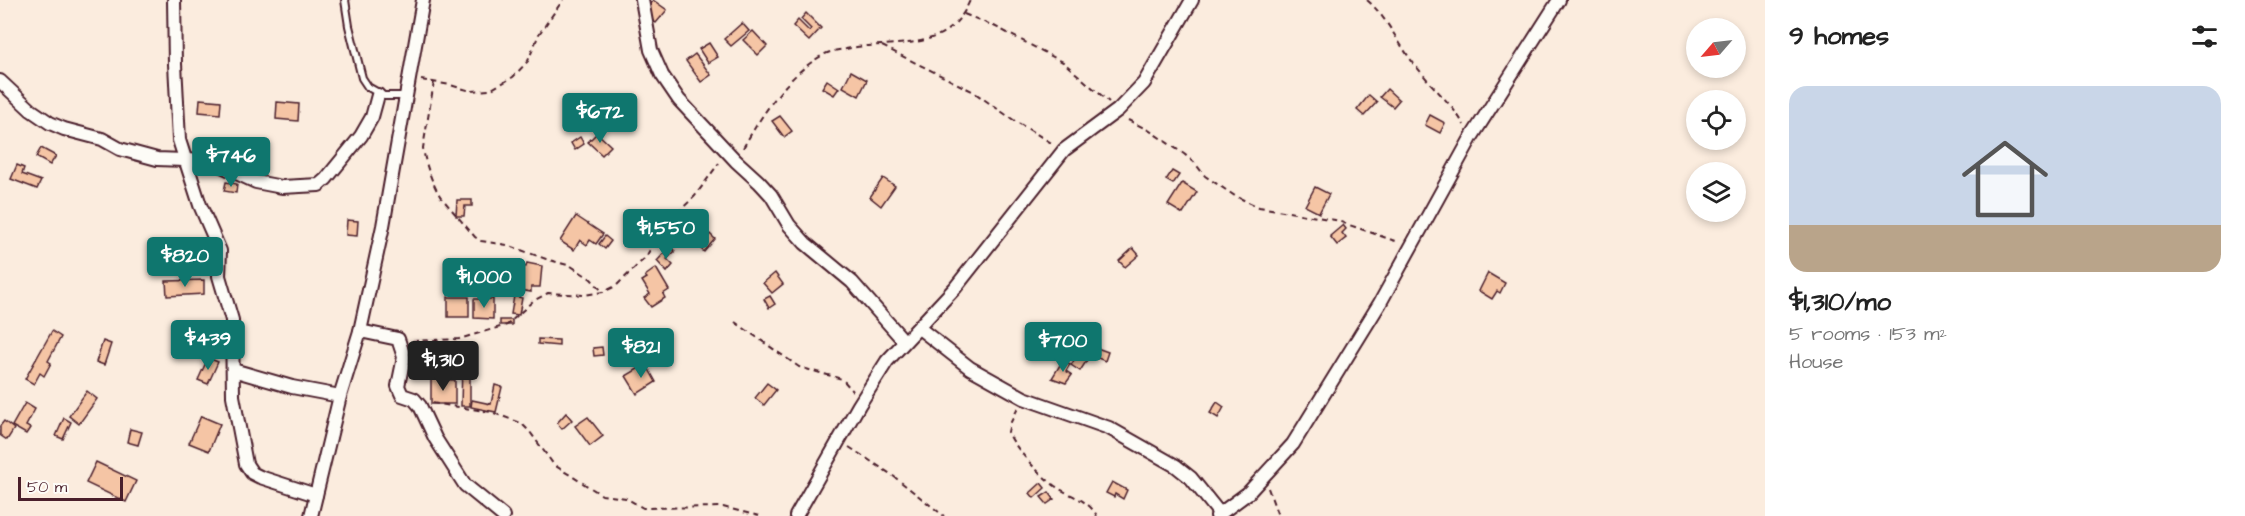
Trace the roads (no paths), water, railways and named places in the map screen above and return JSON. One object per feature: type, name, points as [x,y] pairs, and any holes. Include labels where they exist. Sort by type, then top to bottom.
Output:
[{"type":"street","points":[[174,0],[174,64],[179,140],[200,205],[220,252],[219,276],[232,320],[233,396],[246,464],[252,473],[260,477],[316,495]]},
{"type":"street","points":[[311,516],[340,396],[360,331],[383,225],[423,0]]},
{"type":"street","points":[[642,0],[651,50],[662,75],[679,100],[771,195],[789,225],[805,243],[852,282],[904,341]]},
{"type":"street","points":[[796,516],[859,405],[887,361],[955,288],[1064,150],[1114,113],[1144,83],[1192,0]]},
{"type":"street","points":[[919,327],[970,368],[1024,398],[1109,428],[1176,466],[1191,478],[1219,515],[1248,493],[1293,444],[1324,398],[1380,303],[1471,138],[1559,0]]},
{"type":"street","points":[[0,81],[31,110],[64,129],[102,139],[120,149],[157,159],[211,161],[256,182],[282,187],[319,185],[326,179],[361,136],[372,117],[378,95]]},
{"type":"street","points":[[360,331],[398,339],[404,357],[399,390],[402,395],[414,399],[420,406],[435,438],[465,485],[503,516]]},
{"type":"street","points":[[233,370],[292,387],[340,396]]},
{"type":"lane","points":[[345,0],[362,78],[378,95],[407,96]]}]
